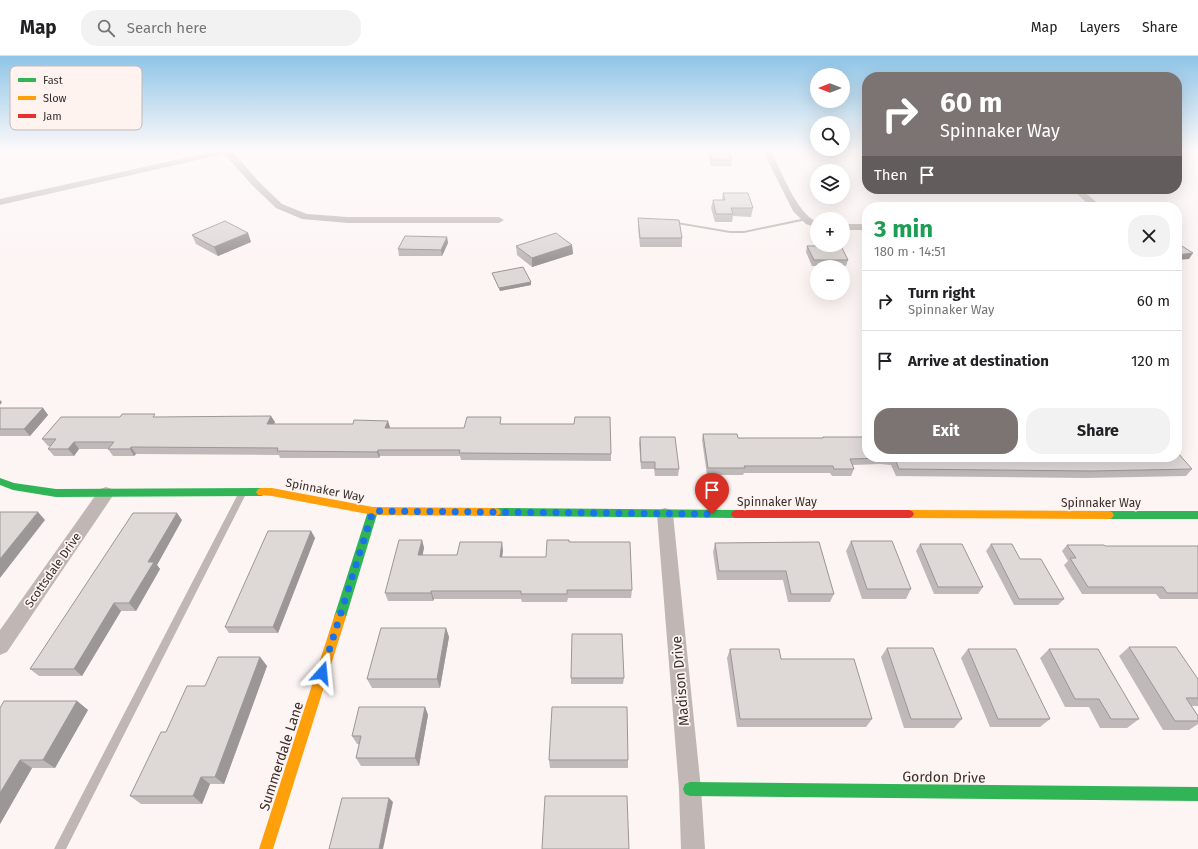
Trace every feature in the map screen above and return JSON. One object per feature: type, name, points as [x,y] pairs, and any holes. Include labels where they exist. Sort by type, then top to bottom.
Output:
[{"type":"street","points":[[0,202],[62,188]]},
{"type":"street","points":[[260,188],[279,206],[305,217],[348,220],[499,220]]},
{"type":"street","points":[[786,188],[796,209],[805,219],[810,222]]},
{"type":"street","points":[[1082,194],[1091,202]]},
{"type":"street","points":[[850,227],[862,227]]},
{"type":"street","name":"Spinnaker Way","points":[[0,482],[13,486],[56,493],[272,492],[373,511],[665,514],[1198,515]]},
{"type":"street","name":"Scottsdale Drive","points":[[0,646],[106,493]]},
{"type":"street","name":"Summerdale Lane","points":[[266,849],[373,511]]},
{"type":"street","name":"Madison Drive","points":[[665,514],[694,849]]},
{"type":"street","name":"Gordon Drive","points":[[690,789],[1198,794]]},
{"type":"lane","points":[[667,222],[730,232],[744,232],[805,219]]},
{"type":"lane","points":[[60,849],[243,492]]},
{"type":"building","points":[[723,193],[748,193],[753,208],[731,208],[733,214],[716,214],[713,200],[725,200]]},
{"type":"building","points":[[638,218],[679,220],[682,238],[640,238]]},
{"type":"building","points":[[225,221],[248,233],[214,247],[192,235]]},
{"type":"building","points":[[556,233],[572,245],[532,258],[516,246]]},
{"type":"building","points":[[405,236],[447,237],[441,250],[398,249]]},
{"type":"building","points":[[1182,246],[1193,253],[1182,254]]},
{"type":"building","points":[[810,252],[844,252],[848,260],[814,260]]},
{"type":"building","points":[[523,267],[531,282],[499,288],[492,273]]},
{"type":"building","points":[[0,408],[43,408],[24,429],[0,429]]},
{"type":"building","points":[[122,414],[155,414],[153,417],[271,416],[267,424],[353,424],[354,420],[388,421],[385,428],[464,428],[467,417],[501,417],[500,424],[574,424],[575,417],[610,417],[611,454],[459,453],[460,450],[378,450],[377,452],[277,451],[278,448],[131,447],[130,449],[108,449],[114,442],[74,442],[68,449],[48,449],[56,439],[42,439],[61,417],[120,417]]},
{"type":"building","points":[[703,434],[737,434],[738,438],[862,437],[862,459],[850,459],[854,469],[834,469],[833,466],[744,466],[745,468],[708,468]]},
{"type":"building","points":[[640,437],[675,437],[679,469],[655,469],[655,462],[641,462]]},
{"type":"building","points":[[1182,458],[1192,469],[1092,471],[899,469],[896,462],[1182,462]]},
{"type":"building","points":[[0,512],[38,512],[0,559]]},
{"type":"building","points":[[133,513],[177,513],[148,562],[154,562],[129,603],[114,603],[74,669],[30,669]]},
{"type":"building","points":[[268,531],[311,531],[273,627],[225,627]]},
{"type":"building","points":[[399,540],[422,540],[418,555],[457,555],[460,542],[502,542],[500,557],[546,557],[547,540],[569,540],[569,542],[630,542],[632,590],[567,590],[567,594],[521,594],[521,591],[431,591],[431,593],[385,593]]},
{"type":"building","points":[[851,541],[892,541],[911,589],[867,589]]},
{"type":"building","points":[[819,542],[834,594],[791,594],[786,571],[719,571],[715,543]]},
{"type":"building","points":[[920,544],[962,544],[983,587],[938,587]]},
{"type":"building","points":[[991,544],[1012,544],[1020,559],[1041,559],[1064,599],[1019,599]]},
{"type":"building","points":[[1067,545],[1198,546],[1198,593],[1167,593],[1163,587],[1088,587],[1070,558],[1076,558]]},
{"type":"building","points":[[381,628],[446,628],[437,679],[367,679]]},
{"type":"building","points":[[572,634],[622,634],[624,678],[571,678]]},
{"type":"building","points":[[1129,647],[1176,647],[1198,679],[1198,698],[1186,698],[1198,716],[1198,721],[1175,721]]},
{"type":"building","points":[[887,648],[933,648],[962,719],[911,719]]},
{"type":"building","points":[[730,649],[779,649],[781,659],[854,659],[872,719],[740,719]]},
{"type":"building","points":[[968,649],[1016,649],[1050,719],[998,719]]},
{"type":"building","points":[[1049,649],[1098,649],[1139,719],[1111,719],[1099,699],[1075,699]]},
{"type":"building","points":[[218,657],[260,657],[215,777],[201,777],[193,796],[130,796],[161,732],[166,732],[187,686],[205,686]]},
{"type":"building","points":[[4,701],[77,701],[43,760],[20,760],[0,793],[0,708]]},
{"type":"building","points":[[359,707],[425,707],[415,758],[356,758],[361,736],[352,736]]},
{"type":"building","points":[[552,707],[627,707],[628,760],[549,760]]},
{"type":"building","points":[[545,796],[627,796],[629,849],[542,849]]},
{"type":"building","points":[[342,798],[389,798],[379,849],[329,849]]},
{"type":"traffic: fast","points":[[0,481],[13,486],[56,493],[261,492]]},
{"type":"traffic: fast","points":[[340,617],[373,511]]},
{"type":"traffic: fast","points":[[496,512],[736,514]]},
{"type":"traffic: fast","points":[[1109,515],[1198,515]]},
{"type":"traffic: fast","points":[[690,789],[1198,794]]},
{"type":"traffic: slow","points":[[261,492],[272,492],[373,511],[496,512]]},
{"type":"traffic: slow","points":[[909,514],[1109,515]]},
{"type":"traffic: slow","points":[[266,849],[340,617]]},
{"type":"traffic: jam","points":[[736,514],[909,514]]},
{"type":"route","points":[[322,673],[373,511],[712,514]]}]
